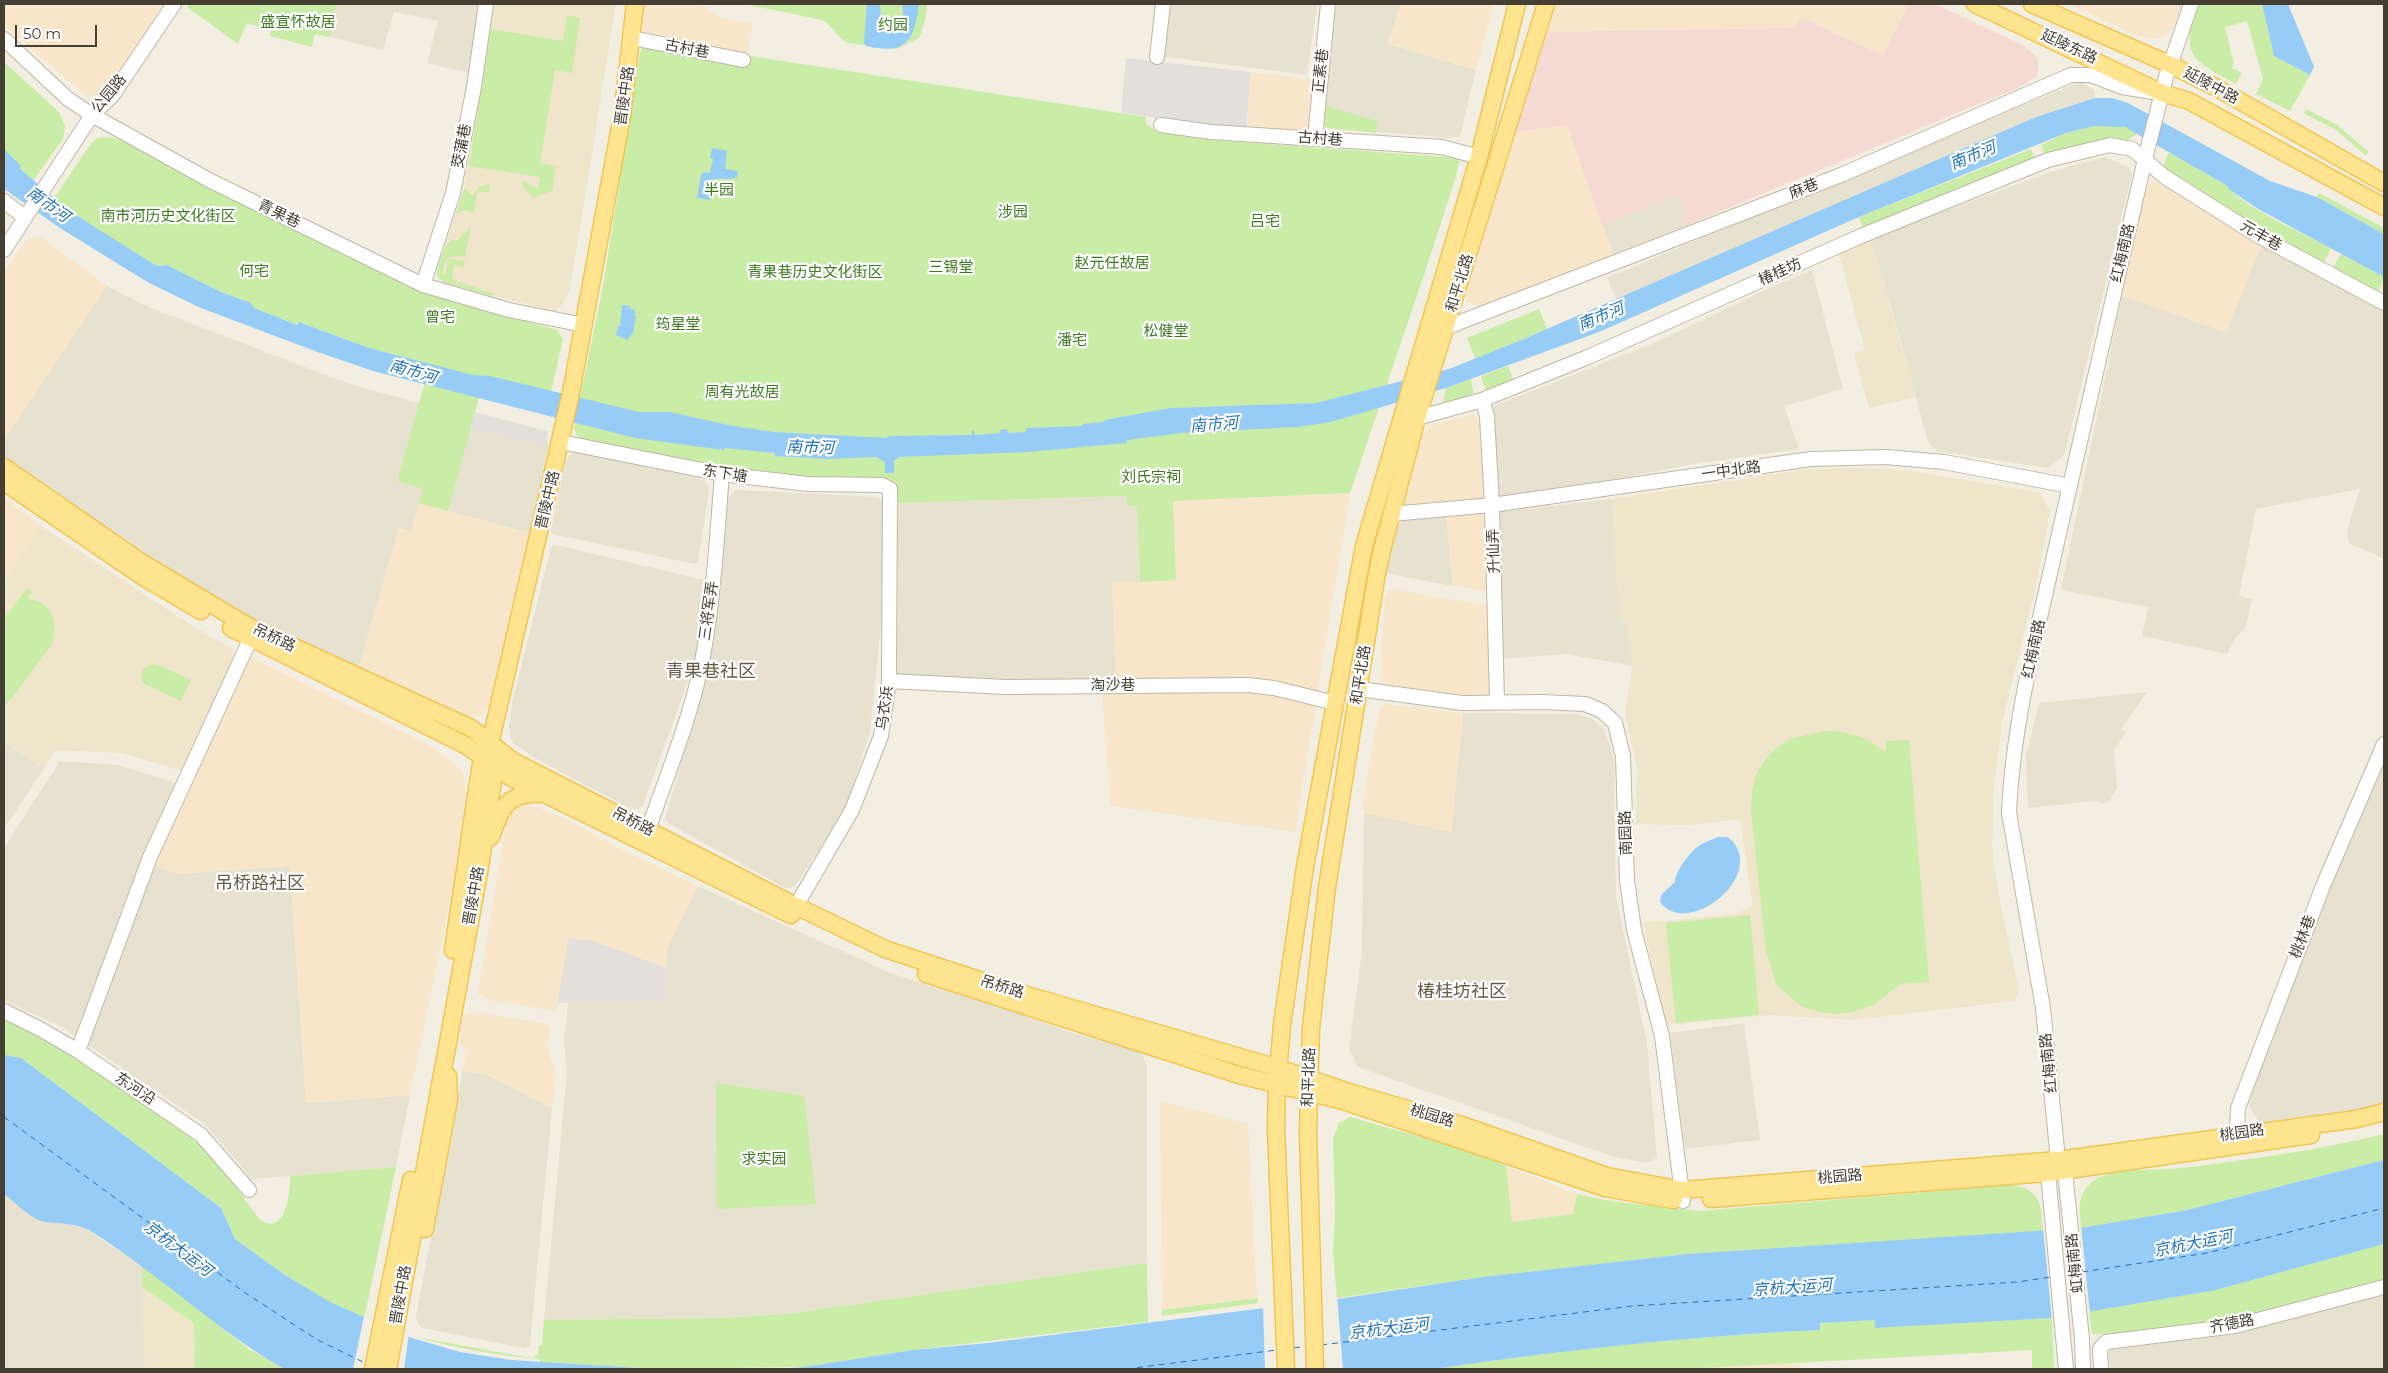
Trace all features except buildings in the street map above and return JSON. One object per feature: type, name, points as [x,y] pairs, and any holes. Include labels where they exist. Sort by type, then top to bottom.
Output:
[{"type":"main road","name":"晋陵中路","points":[[388,1369],[486,750],[563,434],[622,116],[635,4]]},
{"type":"main road","name":"和平北路","points":[[1315,1369],[1311,1273],[1308,1085],[1311,1027],[1326,887],[1380,560],[1391,514],[1410,413],[1413,374],[1479,157],[1517,4]]},
{"type":"main road","name":"和平北路","points":[[1286,1369],[1276,1130],[1278,1068],[1305,867],[1364,546],[1410,413],[1422,400],[1433,370],[1546,4]]},
{"type":"main road","name":"延陵东路","points":[[1975,4],[2162,93]]},
{"type":"main road","name":"延陵中路","points":[[2032,4],[2171,65],[2225,93],[2384,183]]},
{"type":"main road","name":"延陵中路","points":[[2162,93],[2189,101],[2384,207]]},
{"type":"main road","name":"吊桥路","points":[[4,467],[141,562],[252,634]]},
{"type":"main road","name":"吊桥路","points":[[4,482],[140,575],[252,634],[471,728],[486,750],[513,761],[796,906],[885,949],[1010,990],[1278,1068],[1308,1085]]},
{"type":"main road","name":"晋陵中路","points":[[373,1369],[397,1312],[478,873],[495,767],[486,750]]},
{"type":"main road","name":"吊桥路","points":[[495,767],[543,794],[881,958],[1006,1001],[1277,1085],[1308,1085]]},
{"type":"main road","points":[[478,873],[497,818],[505,804],[524,793],[543,794]]},
{"type":"main road","name":"桃园路","points":[[1308,1085],[1343,1101],[1605,1188],[1682,1196],[2057,1168],[2237,1134],[2357,1118],[2384,1112]]},
{"type":"main road","points":[[2057,1168],[2364,1128],[2384,1123]]},
{"type":"street","name":"公园路","points":[[27,214],[92,115],[112,96],[174,4]]},
{"type":"street","name":"茭蒲巷","points":[[422,285],[453,194],[474,87],[486,4]]},
{"type":"street","points":[[1157,57],[1163,4]]},
{"type":"street","name":"正素巷","points":[[1315,138],[1328,4]]},
{"type":"street","points":[[2162,93],[2191,4]]},
{"type":"street","name":"古村巷","points":[[632,38],[743,60]]},
{"type":"street","name":"青果巷","points":[[4,39],[68,99],[92,115],[209,180],[422,285],[509,310],[584,325]]},
{"type":"street","name":"麻巷","points":[[1426,336],[1841,175],[2071,75],[2091,76],[2122,87],[2162,93]]},
{"type":"street","name":"红梅南路","points":[[2067,1188],[2057,1168],[2043,1008],[2009,813],[2012,756],[2029,669],[2070,486],[2148,144],[2162,93]]},
{"type":"street","name":"古村巷","points":[[1160,125],[1211,132],[1442,147],[1479,157]]},
{"type":"street","name":"椿桂坊","points":[[1410,413],[1482,400],[1588,357],[1860,236],[2048,160],[2110,145],[2132,149],[2145,159]]},
{"type":"street","name":"元丰巷","points":[[2145,159],[2165,177],[2257,235],[2384,303]]},
{"type":"street","points":[[4,201],[27,214],[4,250]]},
{"type":"street","name":"升仙弄","points":[[1482,400],[1487,416],[1492,505],[1497,702]]},
{"type":"street","name":"东下塘","points":[[563,434],[722,474],[808,484],[882,485],[890,489]]},
{"type":"street","name":"一中北路","points":[[1391,514],[1492,505],[1811,459],[1885,456],[1944,462],[2070,486]]},
{"type":"street","name":"三将军弄","points":[[648,830],[684,723],[703,657],[714,579],[722,474]]},
{"type":"street","name":"乌衣浜","points":[[796,906],[852,810],[881,736],[889,681],[890,489]]},
{"type":"street","points":[[78,1051],[150,857],[252,634]]},
{"type":"street","name":"淘沙巷","points":[[889,681],[1005,687],[1247,685],[1274,688],[1335,703]]},
{"type":"street","name":"南园路","points":[[1359,689],[1462,703],[1585,704],[1602,711],[1615,723],[1624,756],[1627,880],[1634,930],[1662,1036],[1682,1196]]},
{"type":"street","name":"桃林巷","points":[[2237,1134],[2238,1108],[2323,886],[2384,744]]},
{"type":"street","name":"东河沿","points":[[4,1011],[78,1051],[201,1135],[249,1190]]},
{"type":"street","name":"红梅南路","points":[[2050,1190],[2057,1168]]},
{"type":"street","name":"虹梅南路","points":[[2067,1188],[2082,1339],[2083,1369]]},
{"type":"street","name":"虹梅南路","points":[[2050,1190],[2066,1369]]},
{"type":"street","name":"齐德路","points":[[2101,1369],[2100,1349],[2106,1342],[2235,1326],[2384,1288]]},
{"type":"shaded area","points":[[4,4],[163,4],[107,94],[86,96],[4,26]]},
{"type":"shaded area","points":[[336,4],[479,4],[469,73],[427,63],[438,21],[394,12],[383,50],[330,37]]},
{"type":"shaded area","points":[[492,4],[616,4],[571,283],[567,298],[556,312],[443,282],[437,276],[438,266],[464,188]]},
{"type":"shaded area","points":[[642,4],[702,4],[716,16],[753,24],[747,54],[643,31],[640,28]]},
{"type":"shaded area","points":[[1167,4],[1317,4],[1307,75],[1160,56]]},
{"type":"shaded area","points":[[1336,4],[1401,4],[1388,44],[1476,70],[1460,136],[1449,138],[1327,128],[1321,115]]},
{"type":"shaded area","points":[[1401,4],[1491,4],[1493,8],[1476,70],[1388,44]]},
{"type":"shaded area","points":[[1558,4],[1909,4],[1884,55],[1802,18],[1793,28],[1547,32]]},
{"type":"shaded area","points":[[1909,4],[1935,4],[2025,46],[2037,58],[2039,66],[2037,76],[2020,87],[1685,226],[1681,215],[1686,213],[1679,195],[1602,225],[1567,125],[1515,132],[1547,32],[1793,28],[1802,18],[1883,55]]},
{"type":"shaded area","points":[[2069,4],[2182,4],[2174,25],[2164,37],[2154,39],[2135,35]]},
{"type":"shaded area","points":[[1126,58],[1251,72],[1246,130],[1121,113]]},
{"type":"shaded area","points":[[1251,72],[1314,80],[1310,135],[1247,130]]},
{"type":"shaded area","points":[[2080,82],[2094,90],[2095,98],[2036,117],[1616,299],[1607,278],[1832,183]]},
{"type":"shaded area","points":[[1567,125],[1613,254],[1485,307],[1467,302],[1464,294],[1466,283],[1515,132]]},
{"type":"shaded area","points":[[2105,157],[2129,167],[2132,174],[2064,456],[2048,468],[1937,451],[1928,442],[1900,338],[1870,238],[2053,171]]},
{"type":"shaded area","points":[[2156,182],[2262,244],[2226,332],[2122,296],[2145,185]]},
{"type":"shaded area","points":[[1679,195],[1686,213],[1681,215],[1685,226],[1613,254],[1602,225]]},
{"type":"shaded area","points":[[41,237],[107,286],[4,440],[4,272],[25,241]]},
{"type":"shaded area","points":[[1870,238],[1916,397],[1869,408],[1854,354],[1865,350],[1839,254]]},
{"type":"shaded area","points":[[2262,244],[2384,310],[2384,559],[2349,543],[2347,530],[2360,489],[2256,509],[2239,596],[2252,599],[2246,627],[2233,641],[2227,654],[2142,636],[2148,607],[2061,590],[2122,296],[2226,332]]},
{"type":"shaded area","points":[[1812,270],[1843,389],[1784,406],[1799,449],[1694,464],[1499,501],[1494,406],[1652,344],[1765,290]]},
{"type":"shaded area","points":[[107,286],[151,308],[352,385],[419,403],[397,481],[423,489],[411,532],[399,528],[359,667],[251,618],[155,562],[4,462],[4,440]]},
{"type":"shaded area","points":[[475,412],[547,431],[548,447],[470,428]]},
{"type":"shaded area","points":[[1473,414],[1483,426],[1488,503],[1407,510],[1402,505],[1421,435],[1431,425]]},
{"type":"shaded area","points":[[470,428],[548,447],[529,533],[448,511]]},
{"type":"shaded area","points":[[577,452],[703,479],[708,485],[709,491],[698,562],[695,564],[552,534],[551,530],[566,460],[571,454]]},
{"type":"shaded area","points":[[1873,468],[1919,472],[2041,493],[2050,512],[2037,581],[2002,723],[1994,787],[1992,847],[1999,896],[2019,991],[2014,1001],[1853,1020],[1769,1015],[1666,1025],[1643,923],[1736,914],[1753,906],[1740,819],[1689,825],[1636,824],[1637,768],[1625,712],[1633,666],[1627,622],[1619,620],[1612,499],[1807,469]]},
{"type":"shaded area","points":[[736,490],[878,497],[884,501],[884,598],[870,732],[845,809],[798,882],[791,888],[785,888],[668,823],[665,819],[704,677],[716,614],[728,497]]},
{"type":"shaded area","points":[[1350,493],[1295,832],[1110,806],[1102,690],[1116,689],[1112,582],[1176,580],[1173,501]]},
{"type":"shaded area","points":[[1127,496],[1127,505],[1137,505],[1140,582],[1112,583],[1116,680],[1006,680],[897,674],[898,503]]},
{"type":"shaded area","points":[[4,498],[41,526],[6,578],[4,577]]},
{"type":"shaded area","points":[[1612,499],[1619,620],[1627,622],[1633,666],[1567,654],[1502,659],[1499,512]]},
{"type":"shaded area","points":[[419,503],[529,533],[492,702],[480,716],[466,717],[359,667],[399,528],[411,532]]},
{"type":"shaded area","points":[[1480,511],[1485,515],[1487,588],[1485,591],[1453,586],[1446,515]]},
{"type":"shaded area","points":[[1446,515],[1453,586],[1390,574],[1386,569],[1398,524],[1404,519]]},
{"type":"shaded area","points":[[41,526],[180,618],[232,649],[234,658],[182,771],[122,753],[56,750],[44,768],[4,742],[4,581]]},
{"type":"shaded area","points":[[552,544],[708,581],[699,651],[643,805],[638,809],[631,809],[540,761],[514,744],[511,739],[509,726],[512,703]]},
{"type":"shaded area","points":[[1391,589],[1490,606],[1491,698],[1462,698],[1384,686],[1380,680],[1385,595]]},
{"type":"shaded area","points":[[253,658],[435,748],[463,772],[467,797],[460,854],[410,1095],[306,1103],[290,866],[177,874],[154,865],[244,662]]},
{"type":"shaded area","points":[[2147,692],[2121,729],[2126,733],[2114,750],[2117,788],[2107,804],[2095,801],[2028,808],[2026,756],[2039,703]]},
{"type":"shaded area","points":[[1386,704],[1463,713],[1451,832],[1364,813],[1363,798],[1380,708]]},
{"type":"shaded area","points":[[1463,713],[1575,714],[1592,719],[1603,729],[1610,744],[1614,762],[1616,897],[1647,1043],[1657,1158],[1646,1163],[1614,1157],[1358,1067],[1349,1049],[1362,951],[1364,813],[1451,832]]},
{"type":"shaded area","points":[[4,742],[44,768],[4,829]]},
{"type":"shaded area","points":[[2384,752],[2384,1106],[2359,1112],[2261,1123],[2253,1113],[2247,1099],[2327,887]]},
{"type":"shaded area","points":[[60,761],[118,765],[177,783],[143,861],[178,874],[290,866],[306,1103],[410,1095],[396,1167],[252,1179],[206,1125],[60,1026],[4,1001],[4,848]]},
{"type":"shaded area","points":[[523,802],[566,819],[623,850],[698,886],[667,948],[667,968],[593,941],[570,938],[556,1011],[493,1001],[478,994],[509,811]]},
{"type":"shaded area","points":[[698,886],[893,974],[1016,1012],[1072,1033],[1136,1050],[1143,1056],[1147,1067],[1147,1263],[786,1314],[723,1318],[544,1320],[567,1072],[564,1042],[568,1003],[666,1000],[667,948]]},
{"type":"shaded area","points":[[569,938],[593,941],[667,968],[666,1000],[557,1003]]},
{"type":"shaded area","points":[[472,1012],[547,1024],[551,1028],[547,1047],[556,1074],[552,1108],[490,1076],[463,1070],[466,1052],[459,1042],[463,1016]]},
{"type":"shaded area","points":[[1744,1023],[1760,1140],[1685,1149],[1670,1033]]},
{"type":"shaded area","points":[[463,1070],[490,1076],[552,1108],[530,1345],[524,1348],[422,1328],[417,1322],[416,1316]]},
{"type":"shaded area","points":[[1160,1101],[1248,1124],[1257,1298],[1162,1310]]},
{"type":"shaded area","points":[[1506,1166],[1577,1194],[1573,1214],[1512,1222]]},
{"type":"shaded area","points":[[4,1194],[40,1220],[80,1225],[142,1266],[145,1369],[4,1369]]},
{"type":"shaded area","points":[[142,1287],[194,1323],[195,1369],[145,1369]]},
{"type":"shaded area","points":[[2384,1295],[2384,1369],[2110,1369],[2108,1354],[2112,1349],[2236,1334]]},
{"type":"shaded area","points":[[1800,1362],[1800,1369],[1684,1368]]},
{"type":"green space","name":"盛宣怀故居","points":[[190,4],[336,4],[330,37],[315,34],[312,47],[270,36],[271,30],[247,23],[238,44],[187,7]]},
{"type":"green space","name":"约园","points":[[745,4],[927,4],[925,21],[919,38],[896,49],[848,43],[822,20]]},
{"type":"green space","points":[[2197,4],[2262,4],[2274,56],[2310,75],[2290,111],[2256,94],[2263,79],[2247,21],[2225,27],[2234,64],[2232,68],[2242,73],[2236,84],[2200,62],[2190,46],[2192,21]]},
{"type":"green space","points":[[567,15],[580,18],[572,73],[555,70],[540,163],[556,166],[552,191],[533,197],[523,187],[522,180],[538,189],[540,177],[469,166],[491,29],[563,41]]},
{"type":"green space","name":"青果巷历史文化街区","points":[[642,42],[744,55],[1146,117],[1146,124],[1155,130],[1211,140],[1460,158],[1455,180],[1425,272],[1350,493],[1173,501],[1176,580],[1140,582],[1137,506],[1127,506],[1126,496],[898,503],[897,486],[890,479],[811,478],[723,468],[585,441],[577,436],[574,428],[603,286]]},
{"type":"green space","points":[[4,62],[59,112],[65,126],[63,139],[33,181],[20,169],[21,166],[4,149]]},
{"type":"green space","points":[[1323,105],[1377,121],[1376,133],[1327,128],[1322,123]]},
{"type":"green space","points":[[2306,109],[2337,125],[2369,152],[2365,155],[2335,129],[2303,113]]},
{"type":"green space","points":[[2094,126],[2124,126],[2137,134],[2125,142],[2046,157],[2041,145],[2066,133]]},
{"type":"green space","name":"南市河历史文化街区","points":[[109,137],[121,140],[423,292],[557,330],[563,339],[551,392],[485,376],[448,511],[419,503],[423,489],[397,481],[430,364],[369,348],[299,322],[298,325],[254,308],[251,303],[221,292],[167,265],[159,266],[152,263],[90,225],[54,198],[90,145],[97,138]]},
{"type":"green space","points":[[2031,149],[2036,161],[1864,230],[1859,217]]},
{"type":"green space","points":[[2169,152],[2226,185],[2246,203],[2260,212],[2331,248],[2324,263],[2228,208],[2163,166]]},
{"type":"green space","points":[[489,184],[490,193],[477,191],[474,213],[465,210],[456,213],[464,188],[473,196],[479,187]]},
{"type":"green space","points":[[2319,193],[2384,228],[2384,234],[2317,197]]},
{"type":"green space","points":[[471,226],[465,257],[455,256],[448,258],[444,264],[443,274],[446,273],[448,261],[452,259],[465,261],[464,267],[454,265],[452,280],[495,294],[491,296],[443,282],[437,276],[439,261],[445,248],[452,240],[458,240]]},
{"type":"green space","points":[[2341,254],[2384,277],[2378,293],[2333,268]]},
{"type":"green space","points":[[1539,309],[1547,329],[1476,359],[1467,338]]},
{"type":"green space","points":[[1508,366],[1515,384],[1487,395],[1481,376]]},
{"type":"green space","points":[[1471,379],[1474,396],[1443,403],[1446,388]]},
{"type":"green space","points":[[27,588],[32,592],[27,599],[42,604],[51,614],[54,636],[52,644],[4,706],[4,619]]},
{"type":"green space","points":[[156,664],[191,680],[181,701],[146,685],[141,680],[143,669],[149,665]]},
{"type":"green space","points":[[1824,731],[1842,732],[1858,736],[1886,753],[1886,741],[1909,740],[1929,982],[1900,984],[1875,1004],[1856,1011],[1838,1014],[1819,1012],[1801,1006],[1776,984],[1766,950],[1751,811],[1752,792],[1756,775],[1765,760],[1775,749],[1790,739]]},
{"type":"green space","points":[[1750,915],[1759,1015],[1676,1023],[1666,923]]},
{"type":"green space","points":[[4,1019],[79,1059],[128,1090],[174,1124],[214,1160],[261,1221],[276,1222],[282,1217],[288,1201],[290,1176],[396,1167],[364,1319],[329,1302],[285,1275],[235,1239],[221,1208],[21,1058],[4,1055]]},
{"type":"green space","name":"求实园","points":[[716,1083],[804,1096],[816,1204],[717,1209]]},
{"type":"green space","points":[[1350,1117],[1473,1152],[1506,1166],[1512,1222],[1573,1214],[1577,1194],[1610,1201],[1699,1211],[2012,1185],[2029,1191],[2038,1200],[2042,1214],[2043,1231],[1687,1254],[1483,1277],[1337,1298],[1333,1252],[1335,1211],[1333,1139],[1339,1123]]},
{"type":"green space","points":[[2384,1134],[2384,1160],[2187,1210],[2081,1228],[2080,1203],[2083,1192],[2092,1182],[2100,1177],[2134,1170],[2181,1168],[2257,1158],[2308,1150]]},
{"type":"green space","points":[[2384,1244],[2384,1281],[2234,1319],[2133,1333],[2092,1334],[2089,1311],[2216,1290]]},
{"type":"green space","points":[[1147,1263],[1148,1322],[913,1350],[804,1367],[654,1369],[540,1362],[540,1359],[508,1356],[477,1351],[416,1337],[531,1358],[538,1354],[539,1346],[542,1344],[544,1320],[723,1318],[786,1314]]},
{"type":"green space","points":[[142,1266],[249,1349],[284,1369],[195,1369],[194,1323],[142,1287]]},
{"type":"green space","points":[[1257,1298],[1258,1303],[1162,1316],[1162,1310]]},
{"type":"green space","points":[[2052,1318],[2054,1369],[2032,1369],[2032,1350],[1684,1369],[1435,1369],[1626,1345],[1722,1336],[1819,1330],[1819,1323],[1875,1320],[1875,1327]]},
{"type":"water","points":[[867,4],[880,4],[881,18],[891,22],[904,20],[902,4],[919,4],[914,28],[906,43],[890,49],[866,46],[864,43]]},
{"type":"water","points":[[2262,4],[2288,4],[2314,67],[2310,75],[2274,56]]},
{"type":"water","name":"南市河","points":[[2095,98],[2112,98],[2128,103],[2270,181],[2317,197],[2384,234],[2384,277],[2258,209],[2230,190],[2226,185],[2125,127],[2094,126],[2066,133],[1859,217],[1599,332],[1446,388],[1331,422],[1297,427],[1181,433],[1127,440],[1127,443],[1027,452],[899,457],[894,461],[894,473],[885,473],[885,462],[876,457],[827,459],[775,456],[775,453],[725,448],[724,450],[635,438],[373,371],[201,308],[149,283],[60,228],[4,189],[4,149],[21,166],[20,169],[71,212],[158,266],[167,265],[221,292],[251,303],[254,308],[297,325],[299,322],[369,348],[473,375],[490,376],[639,412],[670,412],[728,425],[773,432],[887,438],[888,436],[972,435],[972,431],[974,431],[975,435],[1000,433],[1000,430],[1007,429],[1008,433],[1026,432],[1026,428],[1083,426],[1083,424],[1104,422],[1105,420],[1170,408],[1316,403],[1449,369],[1526,338],[2036,117]]},
{"type":"water","points":[[712,148],[727,151],[725,169],[738,171],[737,177],[714,179],[710,200],[697,198],[701,175],[704,172],[710,173],[713,159],[710,158]]},
{"type":"water","points":[[622,305],[630,306],[630,309],[635,310],[634,315],[636,316],[633,333],[627,340],[616,335],[618,326],[620,326]]},
{"type":"water","points":[[1718,837],[1728,837],[1739,852],[1739,868],[1733,883],[1721,897],[1705,908],[1688,913],[1673,912],[1660,902],[1661,895],[1675,882],[1680,868],[1693,851]]},
{"type":"water","name":"京杭大运河","points":[[4,1055],[21,1058],[221,1208],[235,1239],[285,1275],[330,1302],[412,1338],[460,1352],[511,1360],[654,1369],[284,1369],[211,1320],[117,1248],[92,1232],[79,1226],[41,1221],[27,1213],[4,1194]]},
{"type":"water","name":"京杭大运河","points":[[2384,1160],[2384,1244],[2216,1290],[2052,1318],[1875,1328],[1875,1320],[1820,1323],[1820,1330],[1723,1336],[1627,1345],[1435,1369],[779,1369],[804,1367],[913,1350],[988,1343],[1344,1298],[1483,1277],[1687,1254],[2081,1228],[2187,1210]]},
{"type":"pier","points":[[2081,1225],[2090,1314],[2052,1321],[2043,1228]]},
{"type":"pier","points":[[1337,1296],[1343,1369],[1265,1369],[1263,1304]]},
{"type":"pier","points":[[364,1316],[409,1334],[404,1369],[353,1369]]},
{"type":"ferry route","points":[[4,1117],[247,1294],[316,1339],[367,1364]]},
{"type":"ferry route","points":[[2082,1272],[2207,1253],[2384,1208]]},
{"type":"ferry route","points":[[1321,1345],[1632,1306],[2018,1282],[2051,1277]]},
{"type":"ferry route","points":[[1294,1348],[1307,1346]]},
{"type":"ferry route","points":[[1126,1369],[1277,1350]]},
{"type":"district","name":"青果巷社区","points":[[711,672]]},
{"type":"district","name":"吊桥路社区","points":[[260,884]]},
{"type":"district","name":"椿桂坊社区","points":[[1462,992]]},
{"type":"park label","name":"半园","points":[[719,191]]},
{"type":"park label","name":"涉园","points":[[1013,213]]},
{"type":"park label","name":"吕宅","points":[[1265,222]]},
{"type":"park label","name":"赵元任故居","points":[[1112,264]]},
{"type":"park label","name":"三锡堂","points":[[951,268]]},
{"type":"park label","name":"何宅","points":[[254,272]]},
{"type":"park label","name":"曾宅","points":[[440,318]]},
{"type":"park label","name":"筠星堂","points":[[678,325]]},
{"type":"park label","name":"松健堂","points":[[1166,332]]},
{"type":"park label","name":"潘宅","points":[[1072,341]]},
{"type":"park label","name":"周有光故居","points":[[742,393]]},
{"type":"park label","name":"刘氏宗祠","points":[[1151,478]]}]
